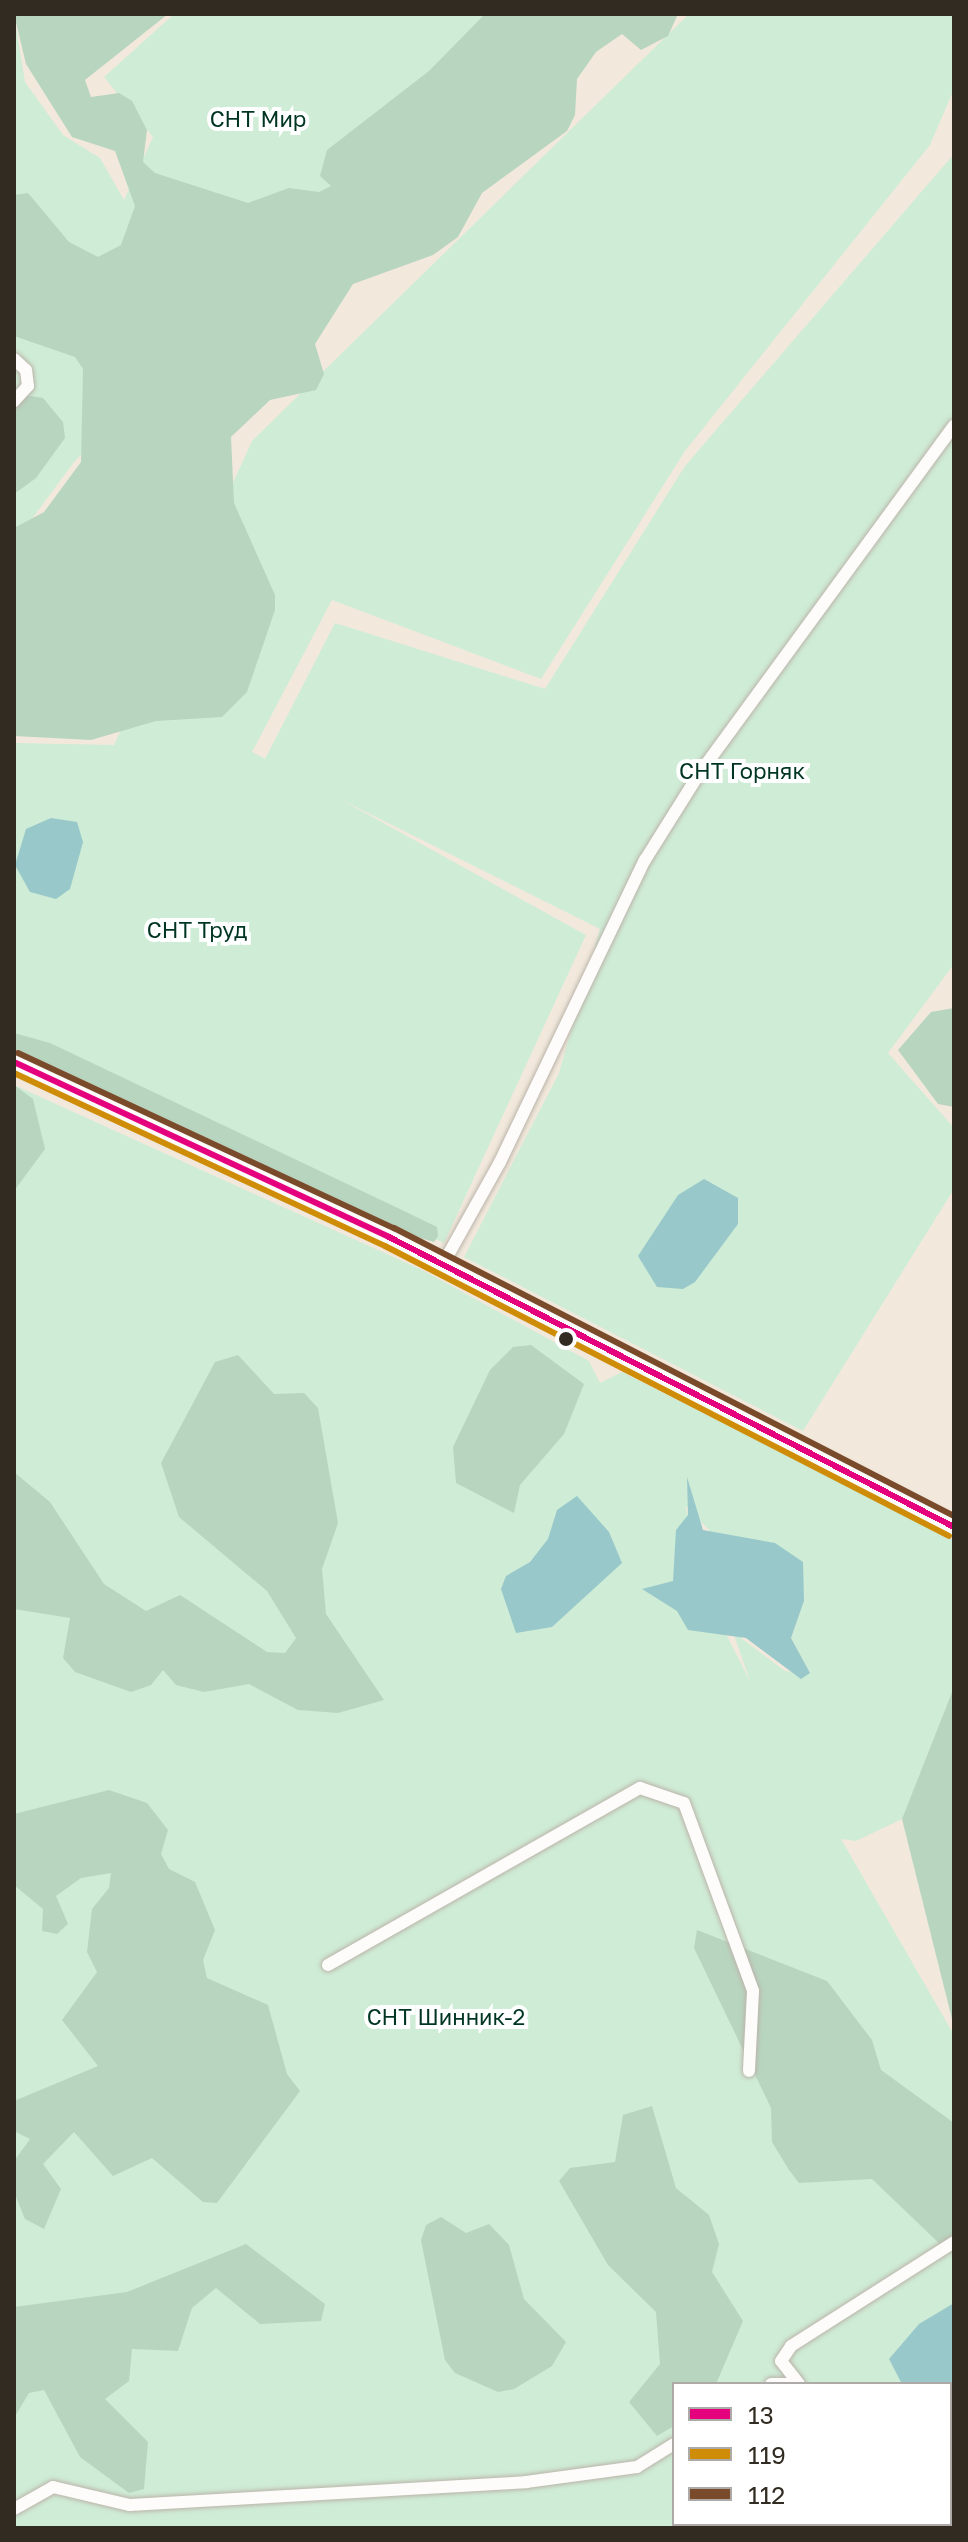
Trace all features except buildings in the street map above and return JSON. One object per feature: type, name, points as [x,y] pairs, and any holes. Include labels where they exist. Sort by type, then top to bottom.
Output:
[{"type":"street","points":[[14,359],[26,370],[28,386],[14,401]]},
{"type":"street","points":[[443,1264],[500,1162],[645,860],[699,774],[954,425]]},
{"type":"street","points":[[14,1062],[443,1264],[954,1527]]},
{"type":"street","points":[[328,1965],[640,1788],[684,1803],[753,1991],[749,2071]]},
{"type":"street","points":[[795,2382],[781,2361],[791,2346],[954,2242]]},
{"type":"street","points":[[14,2509],[53,2487],[130,2505],[526,2482],[637,2467],[672,2445]]},
{"type":"green space","name":"СНТ Мир","points":[[14,14],[25,82],[63,135],[100,158],[124,200],[153,137],[104,77],[174,14],[506,14],[74,462],[14,543]]},
{"type":"green space","points":[[14,14],[168,14],[85,80],[91,97],[119,93],[132,101],[147,130],[143,162],[155,173],[248,203],[289,188],[319,192],[331,186],[320,176],[327,150],[429,71],[485,14],[678,14],[668,36],[641,50],[622,34],[596,52],[577,79],[575,115],[567,131],[482,193],[458,237],[433,255],[353,284],[315,344],[324,374],[316,390],[270,400],[231,437],[234,503],[275,595],[275,610],[247,692],[222,717],[156,721],[91,740],[14,736],[14,528],[44,512],[81,462],[83,369],[75,357],[14,336],[14,195],[28,193],[69,242],[98,257],[121,245],[135,206],[115,151],[72,137],[26,64]]},
{"type":"green space","points":[[689,14],[954,14],[954,89],[930,145],[685,451],[541,679],[332,600],[252,752],[265,759],[335,623],[545,689],[685,466],[954,154],[954,964],[888,1053],[954,1128],[954,1189],[803,1431],[464,1257],[559,1073],[600,929],[340,799],[586,935],[444,1243],[14,1050],[14,743],[114,745],[252,441]]},
{"type":"green space","points":[[24,395],[43,398],[63,422],[65,438],[36,478],[14,494],[14,405]]},
{"type":"green space","points":[[954,1008],[954,1107],[938,1104],[898,1050],[931,1012]]},
{"type":"green space","points":[[14,1033],[50,1043],[402,1210],[437,1227],[438,1236],[434,1242],[382,1227],[14,1053]]},
{"type":"green space","name":"СНТ Шинник-2","points":[[14,1085],[422,1270],[589,1361],[600,1383],[622,1372],[954,1540],[954,1687],[902,1819],[856,1841],[841,1839],[954,2035],[954,2528],[14,2528]],"holes":[[[685,1506],[715,1536],[775,1543],[804,1601],[791,1638],[810,1673],[785,1671],[733,1632],[750,1681],[676,1536],[688,1515]]]},
{"type":"green space","points":[[14,1085],[33,1099],[45,1149],[14,1191]]},
{"type":"green space","points":[[531,1345],[584,1384],[564,1434],[520,1485],[514,1513],[456,1483],[453,1447],[490,1370],[513,1347]]},
{"type":"green space","points":[[238,1355],[274,1394],[304,1393],[318,1408],[338,1523],[322,1569],[326,1614],[384,1700],[338,1713],[298,1710],[249,1684],[204,1692],[176,1685],[163,1670],[151,1685],[131,1692],[75,1672],[63,1658],[70,1618],[14,1609],[14,1472],[50,1502],[104,1584],[146,1611],[180,1595],[267,1652],[285,1653],[296,1638],[267,1591],[179,1517],[161,1463],[215,1362]]},
{"type":"green space","points":[[954,1687],[954,2027],[902,1819]]},
{"type":"green space","points":[[109,1790],[147,1803],[168,1830],[161,1854],[169,1869],[195,1882],[215,1930],[203,1960],[207,1978],[268,2005],[287,2074],[300,2091],[217,2203],[203,2202],[152,2158],[113,2176],[74,2132],[43,2164],[61,2189],[44,2229],[25,2219],[14,2192],[14,2161],[30,2139],[14,2131],[14,2101],[98,2066],[62,2020],[97,1972],[87,1952],[92,1909],[109,1888],[111,1873],[81,1878],[56,1896],[68,1924],[57,1934],[42,1931],[43,1909],[14,1885],[14,1814]]},
{"type":"green space","points":[[697,1930],[827,1981],[872,2040],[881,2070],[954,2123],[954,2232],[943,2247],[872,2179],[799,2183],[772,2142],[771,2108],[694,1948]]},
{"type":"green space","points":[[652,2106],[676,2188],[709,2215],[719,2244],[712,2272],[743,2321],[717,2382],[672,2382],[672,2427],[657,2436],[629,2402],[660,2364],[656,2312],[608,2265],[559,2181],[570,2168],[615,2162],[623,2115]]},
{"type":"green space","points":[[441,2217],[466,2233],[489,2224],[509,2245],[524,2299],[566,2342],[552,2366],[514,2389],[498,2392],[455,2373],[445,2360],[421,2240],[426,2225]]},
{"type":"green space","points":[[246,2244],[325,2304],[321,2321],[260,2324],[216,2288],[192,2308],[178,2351],[132,2349],[129,2381],[105,2399],[148,2442],[144,2489],[129,2493],[80,2457],[44,2390],[29,2393],[14,2418],[14,2307],[127,2292]]},
{"type":"water","points":[[51,818],[77,822],[83,842],[70,889],[56,899],[30,892],[15,865],[26,829]]},
{"type":"water","points":[[704,1179],[738,1198],[738,1224],[695,1282],[683,1289],[657,1287],[638,1256],[678,1195]]},
{"type":"water","points":[[687,1477],[703,1530],[775,1543],[803,1562],[804,1601],[791,1638],[810,1673],[801,1679],[746,1638],[688,1630],[677,1611],[642,1589],[673,1581],[676,1530],[688,1515]]},
{"type":"water","points":[[577,1496],[609,1532],[622,1563],[552,1627],[516,1633],[501,1589],[506,1576],[530,1562],[548,1539],[557,1510]]},
{"type":"water","points":[[954,2303],[954,2447],[952,2382],[901,2382],[889,2359],[919,2324]]},
{"type":"transit line","name":"112","points":[[18,1053],[394,1228],[954,1516]]},
{"type":"transit line","name":"13","points":[[14,1062],[389,1237],[954,1527]]},
{"type":"transit line","name":"119","points":[[14,1073],[385,1246],[949,1536]]},
{"type":"park label","name":"СНТ Горняк","points":[[742,771]]},
{"type":"park label","name":"СНТ Труд","points":[[197,930]]}]
